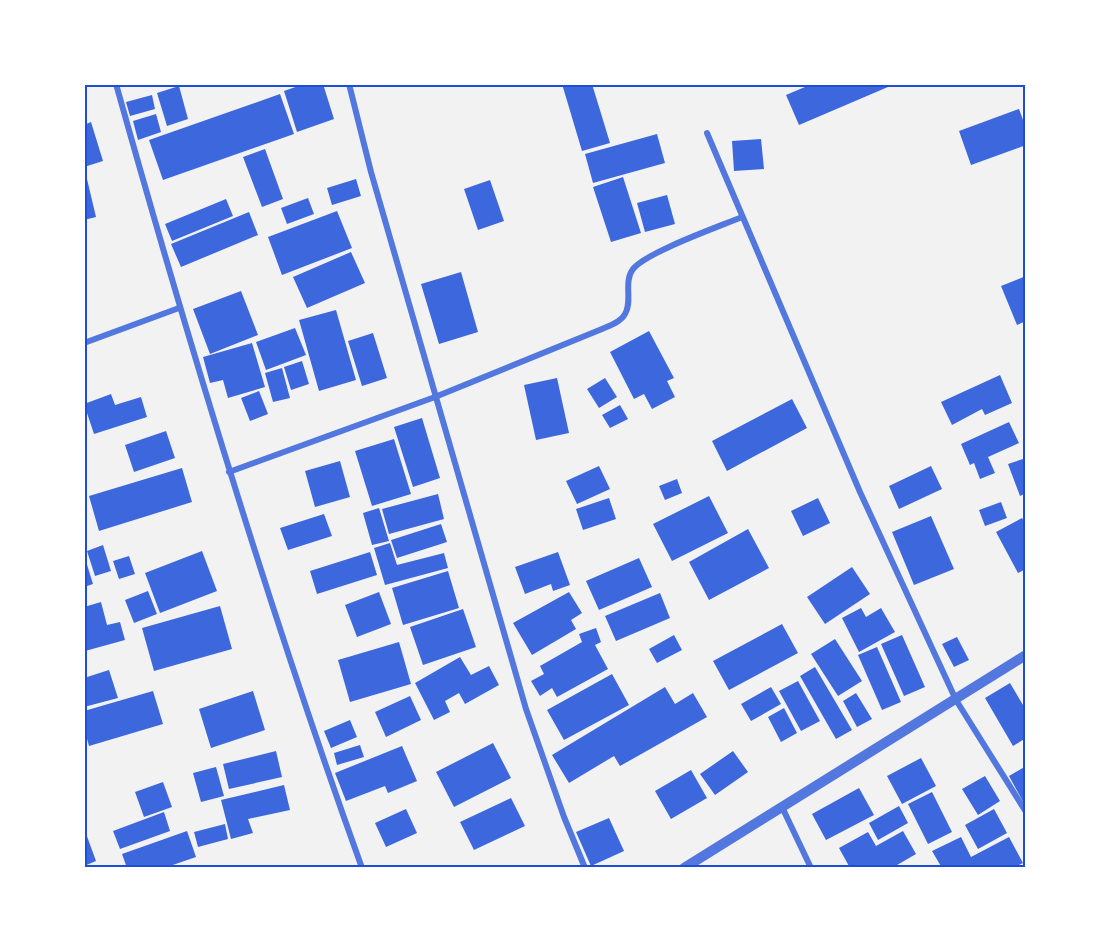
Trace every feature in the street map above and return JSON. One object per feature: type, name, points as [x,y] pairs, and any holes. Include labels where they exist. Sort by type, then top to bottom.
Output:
[{"type":"street","points":[[116,84],[179,308],[229,472],[362,868]]},
{"type":"street","points":[[348,84],[435,397],[526,709],[564,817],[585,868]]},
{"type":"street","points":[[707,133],[860,492],[956,700],[1026,812]]},
{"type":"street","points":[[229,472],[435,397],[592,334],[626,314],[627,287],[632,271],[645,259],[742,217]]},
{"type":"street","points":[[84,343],[179,308]]},
{"type":"street","points":[[684,868],[1026,655]]},
{"type":"street","points":[[782,807],[811,868]]},
{"type":"building","points":[[304,84],[323,84],[334,119],[297,132],[284,91]]},
{"type":"building","points":[[562,84],[592,84],[610,143],[582,151]]},
{"type":"building","points":[[812,84],[895,84],[799,125],[786,95]]},
{"type":"building","points":[[179,86],[188,119],[167,126],[157,93]]},
{"type":"building","points":[[280,94],[294,134],[163,180],[149,140]]},
{"type":"building","points":[[152,95],[155,109],[130,116],[126,102]]},
{"type":"building","points":[[1019,109],[1026,128],[1026,145],[971,165],[959,131]]},
{"type":"building","points":[[156,114],[161,132],[138,140],[133,121]]},
{"type":"building","points":[[91,122],[103,161],[84,167],[84,125]]},
{"type":"building","points":[[657,134],[665,163],[593,183],[585,154]]},
{"type":"building","points":[[761,139],[764,169],[734,171],[732,141]]},
{"type":"building","points":[[265,149],[283,199],[262,207],[243,157]]},
{"type":"building","points":[[623,177],[641,233],[611,242],[593,187]]},
{"type":"building","points":[[87,179],[96,217],[84,220],[84,180]]},
{"type":"building","points":[[356,179],[361,196],[332,205],[327,188]]},
{"type":"building","points":[[490,180],[504,221],[478,230],[464,189]]},
{"type":"building","points":[[667,195],[675,224],[645,232],[637,203]]},
{"type":"building","points":[[308,198],[314,214],[287,224],[281,208]]},
{"type":"building","points":[[226,199],[233,216],[172,241],[165,224]]},
{"type":"building","points":[[337,211],[352,248],[282,275],[268,237]]},
{"type":"building","points":[[249,212],[258,235],[181,267],[171,244]]},
{"type":"building","points":[[351,252],[365,283],[307,308],[293,277]]},
{"type":"building","points":[[461,272],[478,332],[439,344],[421,284]]},
{"type":"building","points":[[1026,276],[1026,321],[1017,325],[1001,286]]},
{"type":"building","points":[[241,291],[258,335],[210,354],[193,309]]},
{"type":"building","points":[[336,310],[356,380],[319,391],[299,320]]},
{"type":"building","points":[[295,328],[306,355],[266,370],[256,342]]},
{"type":"building","points":[[649,331],[674,378],[667,381],[675,397],[652,409],[644,394],[634,399],[610,352]]},
{"type":"building","points":[[373,333],[387,378],[362,386],[348,341]]},
{"type":"building","points":[[252,343],[265,387],[228,398],[223,380],[210,383],[203,357]]},
{"type":"building","points":[[302,361],[309,384],[291,390],[284,367]]},
{"type":"building","points":[[282,368],[290,398],[273,402],[265,373]]},
{"type":"building","points":[[1000,375],[1012,403],[985,415],[982,409],[952,425],[941,402]]},
{"type":"building","points":[[557,378],[569,433],[536,440],[524,385]]},
{"type":"building","points":[[605,378],[617,397],[599,408],[587,389]]},
{"type":"building","points":[[259,391],[268,414],[250,421],[241,398]]},
{"type":"building","points":[[111,394],[115,405],[141,397],[147,417],[94,434],[84,404]]},
{"type":"building","points":[[792,399],[807,428],[727,471],[712,441]]},
{"type":"building","points":[[620,405],[628,419],[610,428],[602,415]]},
{"type":"building","points":[[422,418],[440,478],[413,487],[394,427]]},
{"type":"building","points":[[1009,422],[1019,443],[988,457],[995,473],[980,479],[974,463],[970,465],[961,444]]},
{"type":"building","points":[[166,431],[175,458],[134,472],[125,445]]},
{"type":"building","points":[[394,439],[411,494],[372,506],[355,451]]},
{"type":"building","points":[[1026,458],[1026,493],[1020,496],[1008,464]]},
{"type":"building","points":[[340,461],[350,497],[315,507],[305,471]]},
{"type":"building","points":[[599,466],[610,489],[577,504],[566,481]]},
{"type":"building","points":[[931,466],[942,489],[899,509],[889,486]]},
{"type":"building","points":[[182,468],[192,502],[99,531],[89,496]]},
{"type":"building","points":[[677,479],[682,493],[665,500],[659,486]]},
{"type":"building","points":[[438,494],[444,519],[389,534],[382,509]]},
{"type":"building","points":[[709,496],[728,533],[672,561],[653,524]]},
{"type":"building","points":[[609,498],[616,519],[583,530],[576,509]]},
{"type":"building","points":[[818,498],[830,523],[803,536],[791,511]]},
{"type":"building","points":[[1001,502],[1007,518],[985,526],[979,510]]},
{"type":"building","points":[[379,508],[389,541],[372,545],[363,513]]},
{"type":"building","points":[[324,514],[332,536],[288,550],[280,528]]},
{"type":"building","points":[[931,516],[954,569],[914,585],[892,532]]},
{"type":"building","points":[[1022,518],[1026,525],[1026,569],[1018,573],[996,532]]},
{"type":"building","points":[[441,524],[447,542],[397,558],[391,540]]},
{"type":"building","points":[[748,529],[769,568],[709,600],[689,562]]},
{"type":"building","points":[[390,543],[397,565],[444,553],[448,568],[385,585],[374,548]]},
{"type":"building","points":[[103,545],[111,571],[95,576],[87,551]]},
{"type":"building","points":[[202,551],[217,591],[160,613],[145,573]]},
{"type":"building","points":[[370,552],[377,575],[317,594],[310,571]]},
{"type":"building","points":[[558,552],[570,585],[553,591],[551,584],[525,594],[515,567]]},
{"type":"building","points":[[84,555],[93,584],[84,587]]},
{"type":"building","points":[[129,556],[135,574],[119,579],[113,561]]},
{"type":"building","points":[[639,558],[652,587],[599,610],[586,581]]},
{"type":"building","points":[[852,567],[870,594],[825,624],[807,597]]},
{"type":"building","points":[[448,571],[459,608],[403,625],[392,588]]},
{"type":"building","points":[[148,591],[157,614],[134,623],[125,600]]},
{"type":"building","points":[[379,592],[391,624],[357,637],[345,605]]},
{"type":"building","points":[[569,592],[582,613],[571,620],[576,629],[532,655],[513,623]]},
{"type":"building","points":[[660,593],[670,618],[616,641],[605,616]]},
{"type":"building","points":[[101,602],[107,625],[120,622],[125,640],[85,651],[84,607]]},
{"type":"building","points":[[220,606],[232,649],[154,671],[142,628]]},
{"type":"building","points":[[861,608],[866,617],[881,608],[895,632],[859,652],[842,618]]},
{"type":"building","points":[[463,609],[476,647],[423,665],[410,627]]},
{"type":"building","points":[[782,624],[798,653],[729,690],[713,661]]},
{"type":"building","points":[[596,628],[601,642],[595,645],[608,669],[557,697],[552,688],[540,696],[531,681],[544,674],[540,666],[582,642],[579,634]]},
{"type":"building","points":[[674,635],[682,650],[657,663],[649,649]]},
{"type":"building","points":[[902,635],[925,687],[904,696],[881,644]]},
{"type":"building","points":[[957,637],[969,660],[954,667],[942,644]]},
{"type":"building","points":[[835,639],[862,681],[838,696],[811,654]]},
{"type":"building","points":[[399,642],[411,684],[350,702],[338,660]]},
{"type":"building","points":[[877,647],[901,702],[882,710],[858,655]]},
{"type":"building","points":[[460,657],[471,675],[489,666],[499,685],[465,704],[459,693],[445,701],[450,712],[434,720],[415,683]]},
{"type":"building","points":[[815,667],[852,730],[836,739],[800,676]]},
{"type":"building","points":[[109,670],[118,698],[84,707],[84,678]]},
{"type":"building","points":[[612,674],[629,705],[564,740],[547,710]]},
{"type":"building","points":[[798,681],[820,721],[801,731],[779,691]]},
{"type":"building","points":[[1010,683],[1026,710],[1026,738],[1013,746],[985,698]]},
{"type":"building","points":[[665,687],[675,704],[693,693],[707,717],[620,766],[614,756],[569,783],[552,755]]},
{"type":"building","points":[[771,687],[781,704],[751,721],[741,704]]},
{"type":"building","points":[[153,691],[163,724],[89,746],[84,728],[84,711]]},
{"type":"building","points":[[253,691],[265,730],[211,748],[199,709]]},
{"type":"building","points":[[856,693],[872,719],[857,727],[843,701]]},
{"type":"building","points":[[410,696],[421,720],[386,737],[375,712]]},
{"type":"building","points":[[784,708],[797,733],[781,742],[768,717]]},
{"type":"building","points":[[350,720],[357,737],[331,748],[324,731]]},
{"type":"building","points":[[493,743],[511,778],[454,807],[436,772]]},
{"type":"building","points":[[360,745],[364,757],[337,765],[334,753]]},
{"type":"building","points":[[402,746],[417,781],[388,793],[385,786],[346,801],[335,773]]},
{"type":"building","points":[[276,751],[282,777],[229,789],[223,764]]},
{"type":"building","points":[[733,751],[748,772],[715,795],[700,774]]},
{"type":"building","points":[[921,758],[936,786],[902,804],[887,776]]},
{"type":"building","points":[[1026,766],[1026,807],[1009,776]]},
{"type":"building","points":[[216,767],[224,796],[201,802],[193,773]]},
{"type":"building","points":[[691,770],[707,798],[671,819],[655,791]]},
{"type":"building","points":[[985,776],[1000,801],[978,815],[962,789]]},
{"type":"building","points":[[163,782],[172,807],[144,817],[135,792]]},
{"type":"building","points":[[284,785],[290,810],[248,819],[253,833],[231,839],[221,800]]},
{"type":"building","points":[[859,788],[874,815],[826,840],[812,814]]},
{"type":"building","points":[[932,792],[952,832],[928,844],[908,804]]},
{"type":"building","points":[[511,798],[525,826],[474,850],[460,822]]},
{"type":"building","points":[[899,806],[908,823],[878,840],[869,823]]},
{"type":"building","points":[[406,809],[417,833],[386,847],[375,823]]},
{"type":"building","points":[[994,809],[1007,833],[978,849],[965,825]]},
{"type":"building","points":[[164,812],[170,831],[120,849],[113,831]]},
{"type":"building","points":[[609,818],[624,851],[591,866],[576,832]]},
{"type":"building","points":[[225,824],[228,839],[198,847],[194,832]]},
{"type":"building","points":[[84,828],[96,861],[84,866]]},
{"type":"building","points":[[187,831],[196,857],[164,868],[127,868],[122,854]]},
{"type":"building","points":[[903,831],[916,854],[892,868],[850,868],[839,848],[868,832],[876,846]]},
{"type":"building","points":[[961,837],[971,857],[1009,837],[1023,863],[1013,868],[942,868],[932,851]]}]
